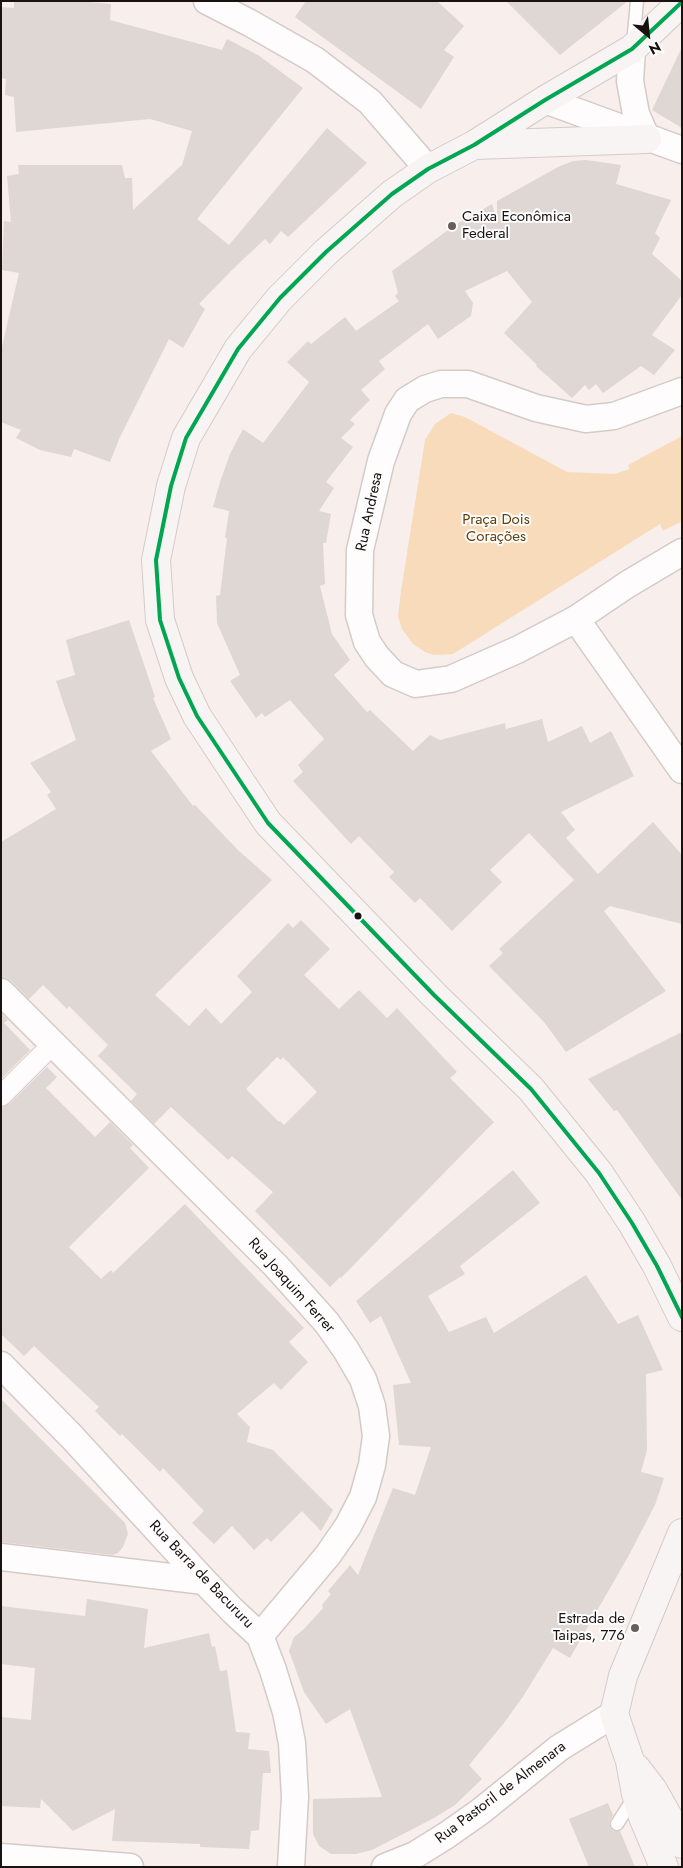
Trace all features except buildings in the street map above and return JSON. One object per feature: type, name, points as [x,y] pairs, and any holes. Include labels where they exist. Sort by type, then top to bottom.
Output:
[{"type":"main road","points":[[682,2],[632,49],[545,100],[474,145],[428,169],[392,194],[326,252],[280,298],[238,349],[186,438],[171,486],[156,560],[160,620],[179,678],[197,716],[268,823],[434,995],[531,1088],[598,1172],[657,1266],[682,1317]]},
{"type":"main road","points":[[474,145],[647,138]]},
{"type":"main road","points":[[664,1867],[643,1817],[636,1794],[630,1761],[614,1714],[624,1676],[682,1533]]},
{"type":"main road","points":[[630,1761],[653,1790],[672,1822],[682,1844]]},
{"type":"street","points":[[208,1],[250,22],[315,60],[370,102],[428,169]]},
{"type":"street","points":[[632,49],[630,81],[636,114],[647,138]]},
{"type":"street","points":[[545,100],[682,150]]},
{"type":"street","name":"Rua Andresa","points":[[682,390],[614,416],[586,419],[536,408],[468,384],[441,384],[425,388],[407,400],[398,414],[381,461],[360,550],[360,615],[367,642],[377,657],[394,674],[416,684],[451,679],[517,650],[576,619],[628,584],[682,552]]},
{"type":"street","points":[[576,619],[682,770]]},
{"type":"street","name":"Rua Joaquim Ferrer","points":[[1,992],[230,1219],[305,1298],[328,1323],[363,1380],[372,1406],[376,1436],[372,1465],[363,1497],[348,1526],[328,1555],[260,1636]]},
{"type":"street","points":[[1,1096],[54,1043]]},
{"type":"street","name":"Rua Barra de Bacururu","points":[[1,1365],[72,1437],[204,1581],[260,1636],[286,1712],[292,1743],[295,1797],[291,1867]]},
{"type":"street","points":[[1,1557],[204,1581]]},
{"type":"street","name":"Rua Pastoril de Almenara","points":[[385,1867],[415,1855],[447,1835],[481,1811],[559,1748],[614,1714]]},
{"type":"street","points":[[1,1857],[130,1867]]},
{"type":"lane","points":[[632,49],[637,1]]},
{"type":"lane","points":[[618,1824],[636,1794]]},
{"type":"green space","name":"Praça Dois Corações","points":[[451,413],[465,417],[567,472],[614,474],[630,469],[628,465],[682,436],[682,521],[663,531],[660,524],[453,654],[434,655],[425,652],[413,644],[402,629],[398,616],[425,440],[435,424]]},
{"type":"transit line","points":[[682,2],[632,49],[545,100],[474,145],[428,169],[392,194],[326,252],[280,298],[238,349],[186,438],[171,486],[156,560],[160,620],[179,678],[197,716],[268,823],[434,995],[531,1089],[599,1173],[632,1223],[657,1266],[682,1317]]},
{"type":"place","name":"Caixa Econômica Federal","points":[[452,226]]},
{"type":"place","name":"Estrada de Taipas, 776","points":[[635,1628]]}]
